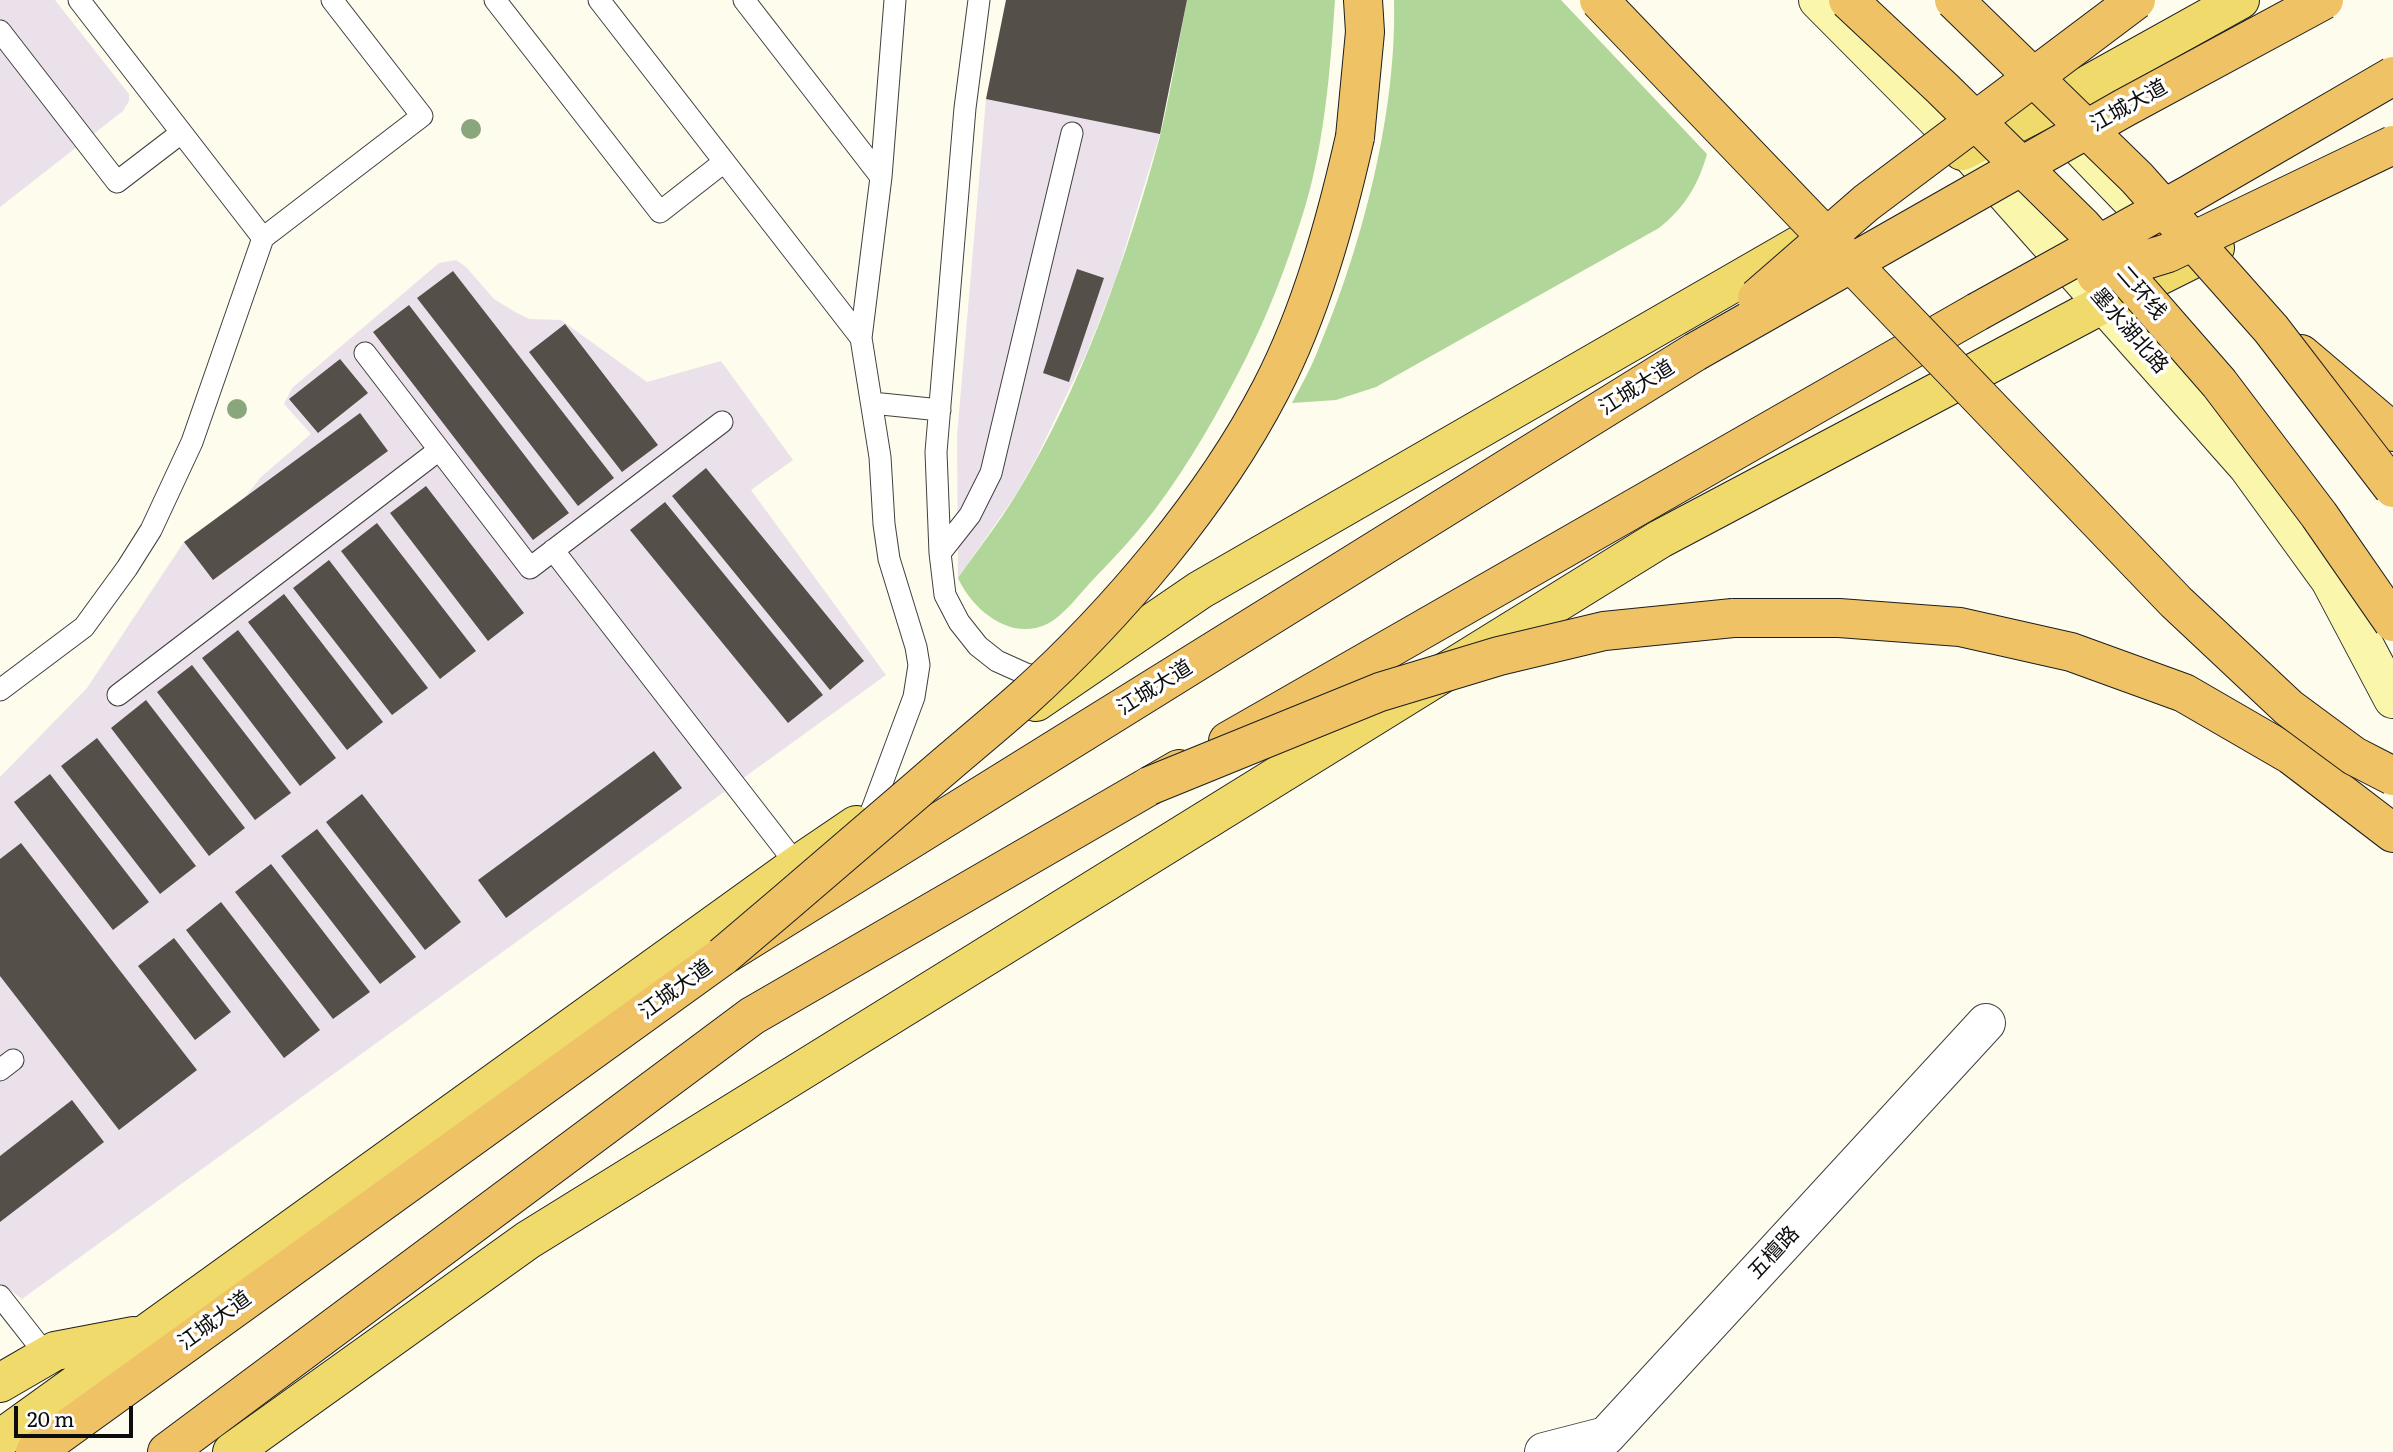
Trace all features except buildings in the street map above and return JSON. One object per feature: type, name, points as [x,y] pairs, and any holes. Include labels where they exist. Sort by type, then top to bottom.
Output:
[{"type":"highway","points":[[723,956],[1023,699],[1066,657],[1121,599],[1195,510],[1249,430],[1273,386],[1303,316],[1338,212],[1355,137],[1365,32],[1363,0]]},
{"type":"highway","points":[[1599,0],[2176,602],[2289,708],[2354,756],[2393,776]]},
{"type":"highway","name":"二环线","points":[[1848,0],[1942,88],[2092,237],[2219,383],[2319,515],[2393,622]]},
{"type":"highway","points":[[1695,352],[1866,203],[2136,0]]},
{"type":"highway","name":"江城大道","points":[[35,1452],[723,956],[1695,352],[2124,108],[2324,0]]},
{"type":"highway","points":[[1942,1],[2137,177],[2271,329],[2393,488]]},
{"type":"highway","points":[[167,1452],[752,1016],[1976,312],[2190,194],[2393,76]]},
{"type":"highway","points":[[1976,312],[2168,253],[2393,145]]},
{"type":"highway","points":[[2271,329],[2393,432]]},
{"type":"highway","points":[[1149,786],[1380,692],[1499,656],[1604,631],[1733,618],[1839,618],[1959,627],[1984,632],[2071,652],[2184,693],[2291,755],[2393,833]]},
{"type":"main road","name":"墨水湖北路","points":[[1818,0],[1966,149],[2105,303],[2256,477],[2330,580],[2393,699]]},
{"type":"main road","points":[[0,1439],[797,865],[1200,590],[1966,149],[2044,109],[2240,0]]},
{"type":"main road","points":[[1942,1],[2191,262],[2317,411],[2393,512]]},
{"type":"main road","points":[[232,1452],[528,1240],[1660,539],[2105,303],[2191,262],[2393,145]]},
{"type":"main road","points":[[0,1382],[55,1351],[146,1334]]},
{"type":"street","name":"五檀路","points":[[1544,1452],[1606,1436],[1986,1023]]},
{"type":"lane","points":[[79,0],[263,238]]},
{"type":"lane","points":[[0,690],[84,628],[127,568],[150,530],[192,442],[263,238],[422,116],[332,0]]},
{"type":"lane","points":[[598,0],[861,338]]},
{"type":"lane","points":[[744,0],[881,177]]},
{"type":"lane","points":[[870,815],[914,697],[919,665],[889,559],[880,457],[861,338],[881,177],[895,0]]},
{"type":"lane","points":[[979,0],[965,108],[936,452],[940,552],[945,595],[959,622],[978,646],[997,661],[1026,674],[1065,682]]},
{"type":"lane","points":[[498,1],[660,212],[724,162]]},
{"type":"lane","points":[[0,31],[117,183],[181,133]]},
{"type":"lane","points":[[940,552],[970,514],[991,473],[1072,133]]},
{"type":"lane","points":[[365,353],[530,568],[722,422]]},
{"type":"lane","points":[[872,403],[940,410]]},
{"type":"lane","points":[[118,695],[439,450]]},
{"type":"lane","points":[[553,550],[797,865]]},
{"type":"lane","points":[[0,1296],[47,1356]]},
{"type":"shaded area","points":[[0,0],[55,0],[129,94],[129,101],[123,111],[0,207]]},
{"type":"shaded area","points":[[1187,0],[1160,134],[1116,278],[1087,352],[1036,459],[1015,496],[958,578],[957,436],[986,99]]},
{"type":"shaded area","points":[[456,260],[466,267],[494,299],[529,319],[561,320],[647,382],[721,361],[793,460],[751,490],[886,675],[22,1299],[0,1283],[0,777],[87,688],[184,542],[246,496],[261,477],[311,434],[284,404],[292,388],[439,263]]},
{"type":"green space","points":[[1187,0],[1335,0],[1325,111],[1309,193],[1283,273],[1254,341],[1214,418],[1166,494],[1130,540],[1058,617],[1033,628],[1006,626],[973,601],[958,578],[1009,506],[1040,454],[1082,366],[1118,274],[1160,136]]},
{"type":"green space","points":[[1394,0],[1561,0],[1707,154],[1689,196],[1659,228],[1376,387],[1336,400],[1292,403],[1334,310],[1349,268],[1374,178],[1390,87]]}]
